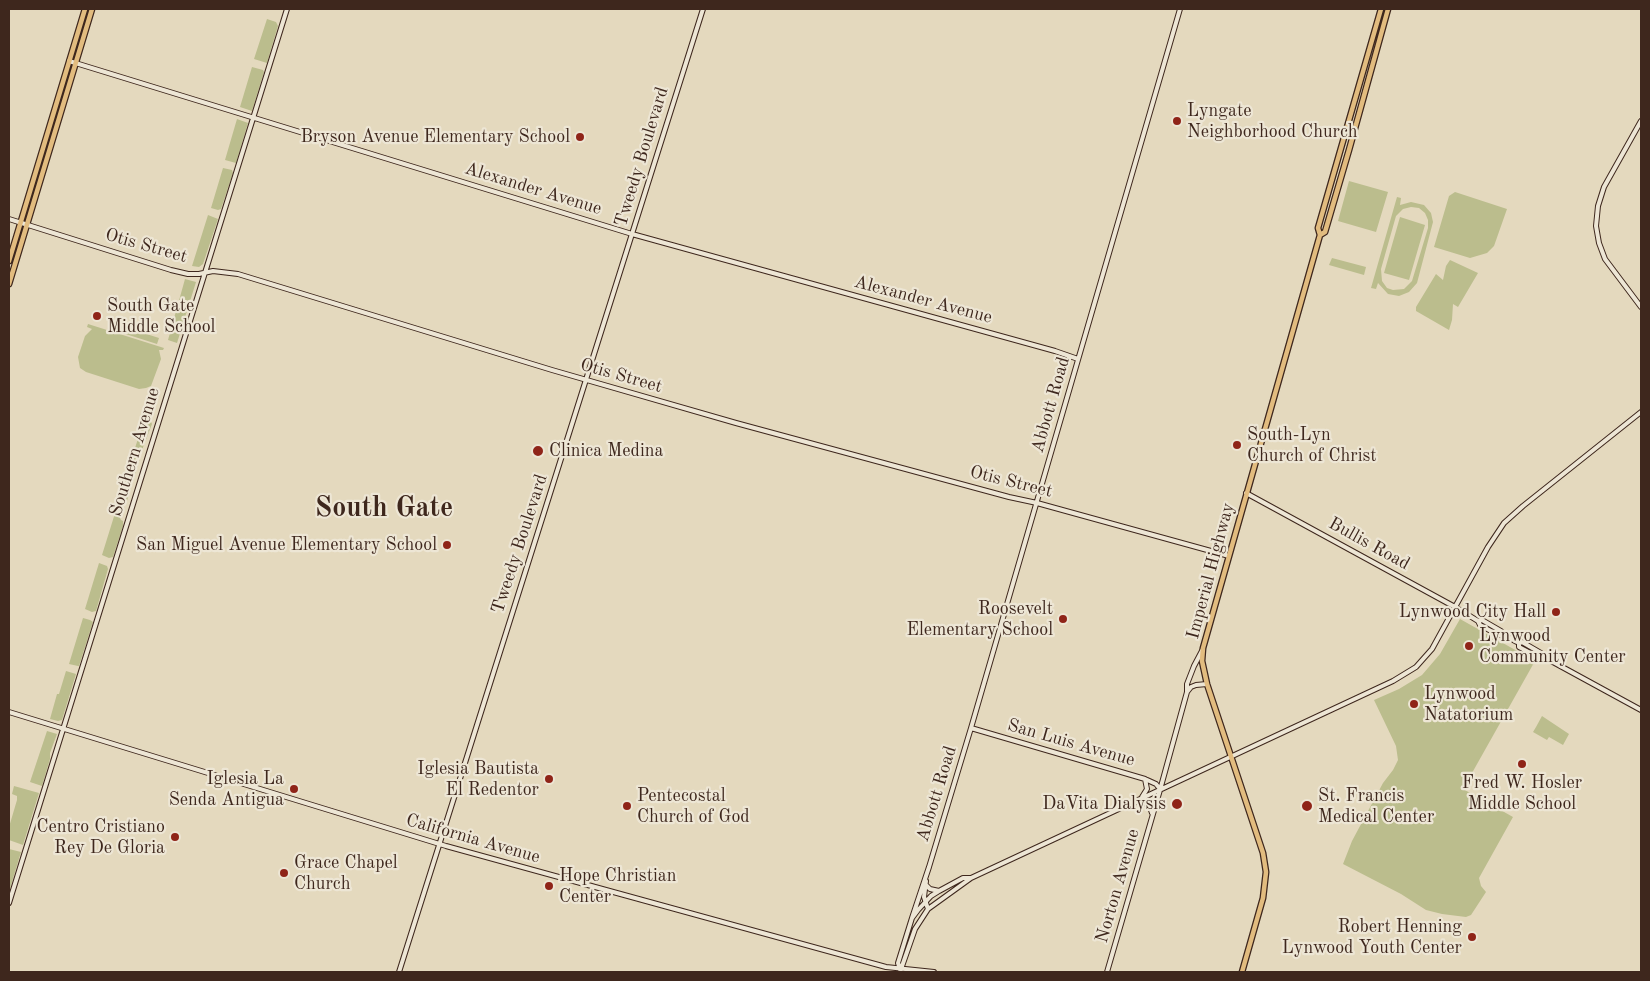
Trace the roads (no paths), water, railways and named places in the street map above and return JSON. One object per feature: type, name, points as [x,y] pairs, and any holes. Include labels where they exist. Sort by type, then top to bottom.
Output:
[{"type":"main road","points":[[9,261],[85,9]]},
{"type":"main road","points":[[9,284],[92,9]]},
{"type":"main road","name":"Southern Avenue","points":[[9,903],[286,9]]},
{"type":"main road","name":"Tweedy Boulevard","points":[[399,972],[703,9]]},
{"type":"main road","name":"Abbott Road","points":[[900,971],[898,963],[971,728],[1180,9]]},
{"type":"main road","name":"Imperial Highway","points":[[1242,972],[1263,898],[1266,872],[1262,853],[1207,684],[1203,668],[1203,648],[1320,235],[1318,228],[1381,9]]},
{"type":"main road","name":"Imperial Highway","points":[[1320,235],[1325,232],[1388,9]]},
{"type":"main road","name":"Alexander Avenue","points":[[69,61],[632,234],[1055,350],[1078,359]]},
{"type":"main road","points":[[1641,120],[1604,187],[1598,206],[1596,226],[1599,243],[1605,259],[1641,308]]},
{"type":"main road","name":"Otis Street","points":[[9,220],[171,270],[188,274],[224,272],[238,274],[586,380],[755,428],[1229,556]]},
{"type":"main road","points":[[900,971],[915,929],[928,909],[972,878],[1410,672],[1422,662],[1432,649],[1488,547],[1504,523],[1641,412]]},
{"type":"main road","name":"Bullis Road","points":[[1246,493],[1456,607],[1478,621],[1480,625],[1498,635],[1504,635],[1519,643],[1520,647],[1538,657],[1542,656],[1641,710]]},
{"type":"main road","name":"Norton Avenue","points":[[1107,972],[1160,790],[1187,692],[1187,684],[1203,648]]},
{"type":"main road","points":[[1187,692],[1191,687],[1207,684]]},
{"type":"main road","name":"California Avenue","points":[[9,712],[440,844],[886,968],[900,971],[934,972]]},
{"type":"main road","name":"San Luis Avenue","points":[[971,728],[1145,779],[1156,784],[1160,790]]},
{"type":"main road","points":[[1141,798],[1147,789],[1145,779]]},
{"type":"main road","points":[[1131,803],[1143,802],[1149,804],[1152,812],[1150,823]]},
{"type":"main road","name":"Abbott Road","points":[[928,909],[925,902],[929,867]]},
{"type":"main road","points":[[912,918],[925,902],[939,891],[963,878],[972,878]]},
{"type":"main road","points":[[926,885],[930,889],[939,891]]},
{"type":"place","name":"Lyngate Neighborhood Church","points":[[1177,121]]},
{"type":"place","name":"Bryson Avenue Elementary School","points":[[580,137]]},
{"type":"place","name":"South Gate Middle School","points":[[97,316]]},
{"type":"place","name":"South-Lyn Church of Christ","points":[[1237,445]]},
{"type":"place","name":"Clinica Medina","points":[[538,451]]},
{"type":"place","name":"San Miguel Avenue Elementary School","points":[[447,545]]},
{"type":"place","name":"Lynwood City Hall","points":[[1556,612]]},
{"type":"place","name":"Roosevelt Elementary School","points":[[1063,619]]},
{"type":"place","name":"Lynwood Community Center","points":[[1469,646]]},
{"type":"place","name":"Lynwood Natatorium","points":[[1414,704]]},
{"type":"place","name":"Fred W. Hosler Middle School","points":[[1522,764]]},
{"type":"place","name":"Iglesia Bautista El Redentor","points":[[549,779]]},
{"type":"place","name":"Iglesia La Senda Antigua","points":[[294,789]]},
{"type":"place","name":"DaVita Dialysis","points":[[1177,804]]},
{"type":"place","name":"Pentecostal Church of God","points":[[627,806]]},
{"type":"place","name":"St. Francis Medical Center","points":[[1307,806]]},
{"type":"place","name":"Centro Cristiano Rey De Gloria","points":[[175,837]]},
{"type":"place","name":"Grace Chapel Church","points":[[284,873]]},
{"type":"place","name":"Hope Christian Center","points":[[549,886]]},
{"type":"place","name":"Robert Henning Lynwood Youth Center","points":[[1472,937]]},
{"type":"district","name":"South Gate","points":[[384,509]]}]
